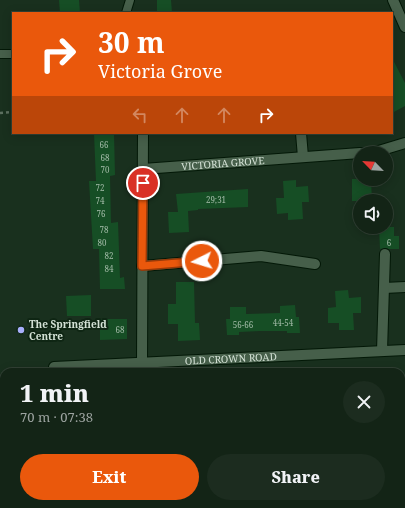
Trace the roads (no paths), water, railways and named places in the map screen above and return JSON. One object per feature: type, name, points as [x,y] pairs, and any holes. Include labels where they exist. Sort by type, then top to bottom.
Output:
[{"type":"street","points":[[393,0],[405,27]]},
{"type":"street","points":[[142,363],[143,134]]},
{"type":"street","points":[[301,134],[303,157]]},
{"type":"street","points":[[393,147],[405,143]]},
{"type":"street","name":"VICTORIA GROVE","points":[[143,169],[353,153]]},
{"type":"street","points":[[382,351],[385,254]]},
{"type":"street","points":[[142,266],[261,256],[315,264]]},
{"type":"street","points":[[384,288],[405,287]]},
{"type":"street","name":"OLD CROWN ROAD","points":[[54,367],[405,350]]},
{"type":"lane","points":[[126,12],[130,0]]},
{"type":"lane","points":[[0,54],[12,54]]},
{"type":"place","name":"The Springfield Centre","points":[[21,330]]}]
